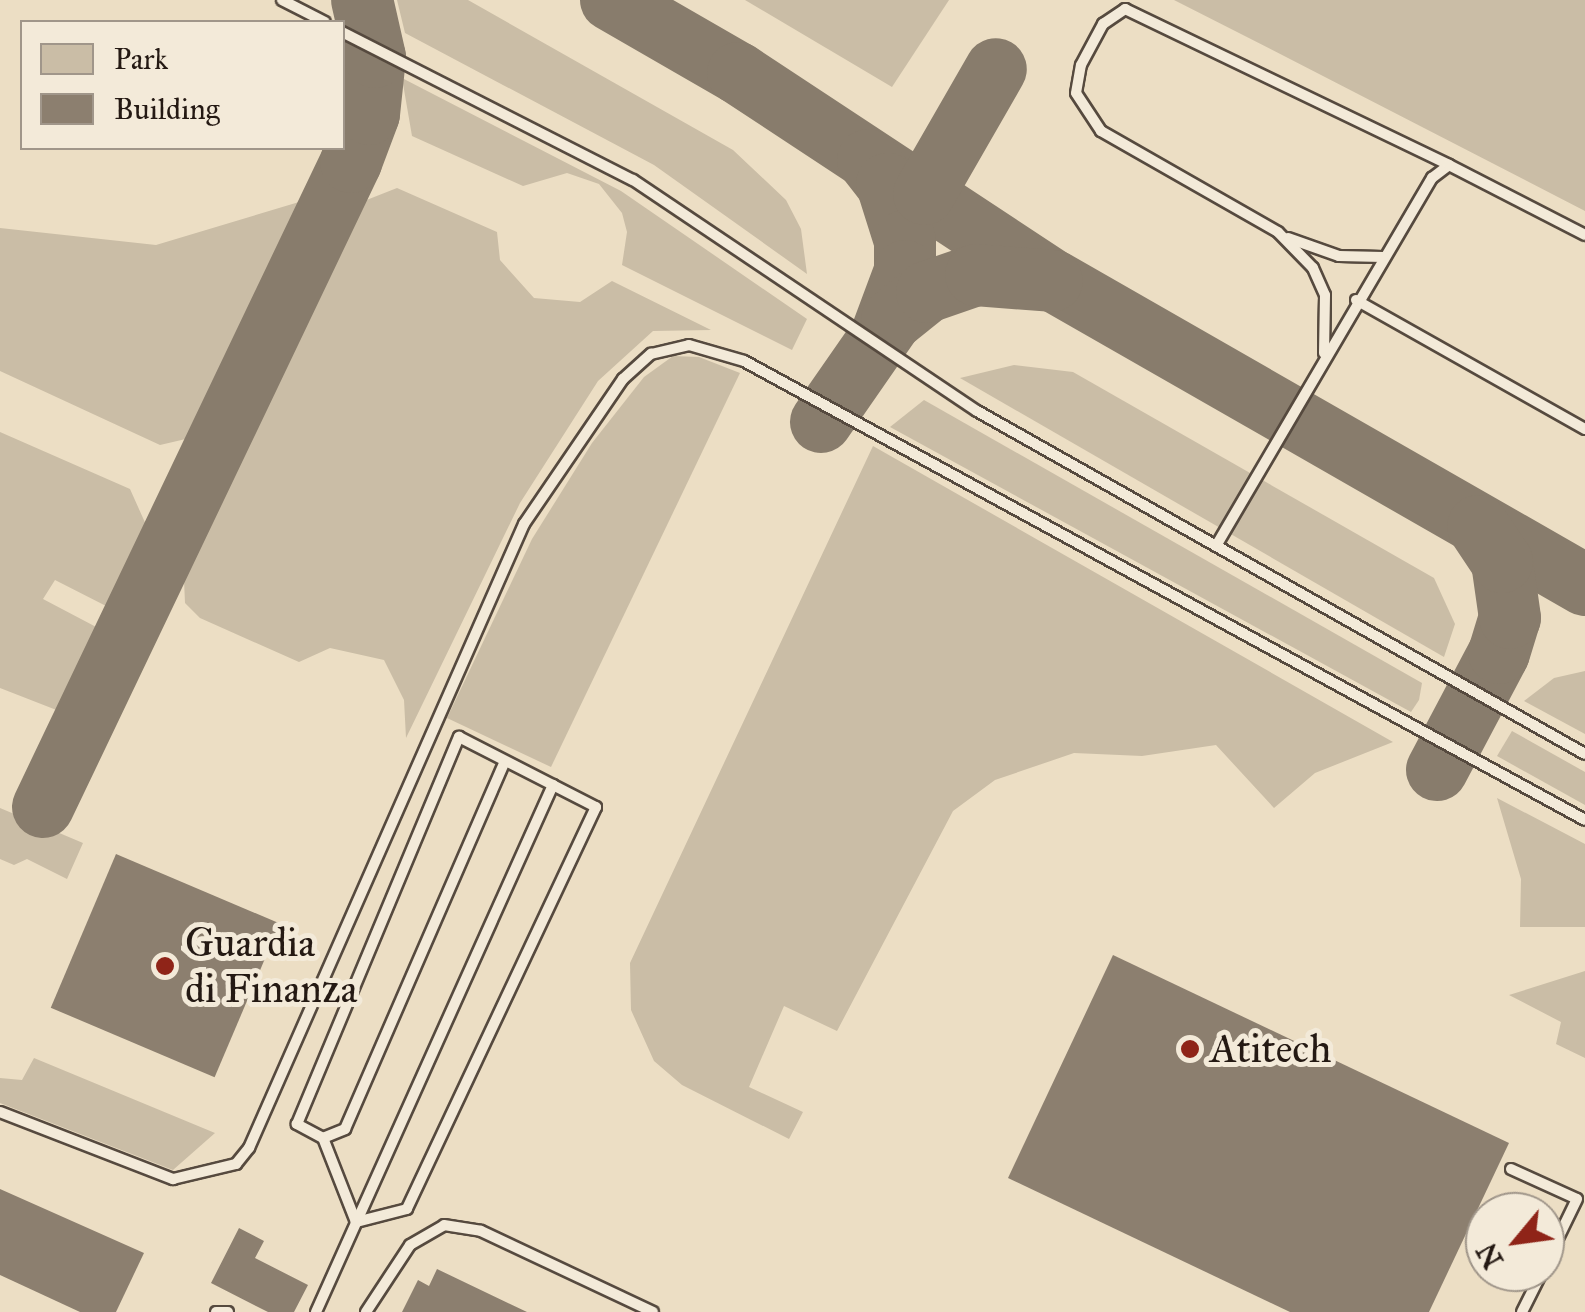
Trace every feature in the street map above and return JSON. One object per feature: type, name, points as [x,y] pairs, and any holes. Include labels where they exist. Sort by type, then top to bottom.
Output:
[{"type":"lane","points":[[282,0],[320,20]]},
{"type":"lane","points":[[1383,257],[1308,250],[1100,131],[1076,93],[1081,64],[1103,24],[1125,9],[1585,235]]},
{"type":"lane","points":[[345,34],[633,180],[930,382],[1585,754]]},
{"type":"lane","points":[[1216,546],[1356,300],[1432,178],[1449,165]]},
{"type":"lane","points":[[1278,232],[1313,268],[1325,295],[1324,353]]},
{"type":"lane","points":[[1356,300],[1585,429]]},
{"type":"lane","points":[[0,1112],[174,1179],[236,1164],[249,1148],[429,725],[524,524],[623,379],[651,354],[689,345],[744,361],[1585,820]]},
{"type":"lane","points":[[459,738],[596,807],[407,1209],[356,1222],[322,1138],[297,1124],[459,738]]},
{"type":"lane","points":[[322,1138],[345,1129],[505,761]]},
{"type":"lane","points":[[316,1312],[552,785]]},
{"type":"lane","points":[[1511,1169],[1562,1192]]},
{"type":"lane","points":[[1565,1194],[1577,1199],[1565,1224]]},
{"type":"lane","points":[[366,1312],[410,1245],[444,1225],[481,1231],[653,1312]]},
{"type":"lane","points":[[216,1312],[228,1312]]},
{"type":"green space","points":[[397,0],[468,0],[733,150],[786,200],[801,229],[807,274],[654,165],[405,33]]},
{"type":"green space","points":[[745,0],[949,0],[892,87]]},
{"type":"green space","points":[[1174,0],[1585,0],[1585,211],[1288,58]]},
{"type":"green space","points":[[402,78],[621,191],[807,319],[792,350],[622,265],[627,232],[622,213],[599,184],[567,173],[523,186],[412,136]]},
{"type":"green space","points":[[397,188],[497,232],[500,260],[534,298],[580,302],[612,281],[711,330],[653,331],[598,381],[520,503],[406,738],[404,700],[384,660],[330,648],[299,662],[200,618],[185,603],[184,580],[364,201]]},
{"type":"green space","points":[[299,202],[190,438],[160,445],[0,371],[0,228],[156,245]]},
{"type":"green space","points":[[673,356],[699,357],[740,373],[551,767],[447,718],[532,539],[592,443],[644,377]]},
{"type":"green space","points":[[1014,365],[1073,372],[1434,578],[1455,624],[1444,657],[960,378]]},
{"type":"green space","points":[[924,400],[1422,683],[1419,700],[1411,712],[890,427]]},
{"type":"green space","points":[[0,432],[130,489],[147,527],[110,608],[55,580],[43,599],[100,629],[59,711],[0,688]]},
{"type":"green space","points":[[873,446],[1393,742],[1315,773],[1274,808],[1216,745],[1142,756],[1074,753],[995,780],[953,811],[837,1031],[784,1006],[749,1087],[803,1112],[789,1139],[682,1085],[654,1061],[631,1010],[630,963]]},
{"type":"green space","points":[[1585,671],[1585,734],[1524,701],[1554,678]]},
{"type":"green space","points":[[1512,731],[1585,772],[1585,805],[1497,756]]},
{"type":"green space","points":[[1497,798],[1585,844],[1585,927],[1520,927],[1521,879]]},
{"type":"green space","points":[[0,808],[83,843],[67,879],[27,859],[14,865],[0,859]]},
{"type":"green space","points":[[1585,971],[1585,1058],[1556,1044],[1561,1022],[1509,995]]},
{"type":"green space","points":[[34,1058],[215,1133],[173,1170],[0,1103],[0,1078],[22,1080]]},
{"type":"building","name":"Guardia di Finanza","points":[[116,854],[280,924],[215,1077],[51,1008]]},
{"type":"building","name":"Atitech","points":[[1113,955],[1509,1143],[1486,1192],[1465,1192],[1465,1236],[1429,1312],[1290,1312],[1008,1178]]},
{"type":"building","points":[[0,1189],[144,1253],[116,1312],[80,1312],[0,1275]]},
{"type":"building","points":[[239,1228],[264,1241],[255,1258],[308,1285],[294,1312],[268,1312],[211,1283]]},
{"type":"building","points":[[437,1269],[527,1312],[402,1312],[418,1280],[429,1286]]},
{"type":"taxiway","points":[[43,807],[351,162],[369,114],[375,57],[362,0]]},
{"type":"taxiway","points":[[611,0],[738,73],[1054,281],[1585,585]]},
{"type":"taxiway","points":[[924,194],[996,69]]},
{"type":"taxiway","points":[[868,160],[887,184],[905,241],[905,271],[882,333]]},
{"type":"taxiway","points":[[821,422],[892,320],[927,292],[976,275],[1052,281]]},
{"type":"taxiway","points":[[1437,770],[1499,653],[1510,618],[1502,562],[1478,526]]},
{"type":"place","name":"Guardia di Finanza","points":[[165,966]]},
{"type":"place","name":"Atitech","points":[[1190,1049]]}]
